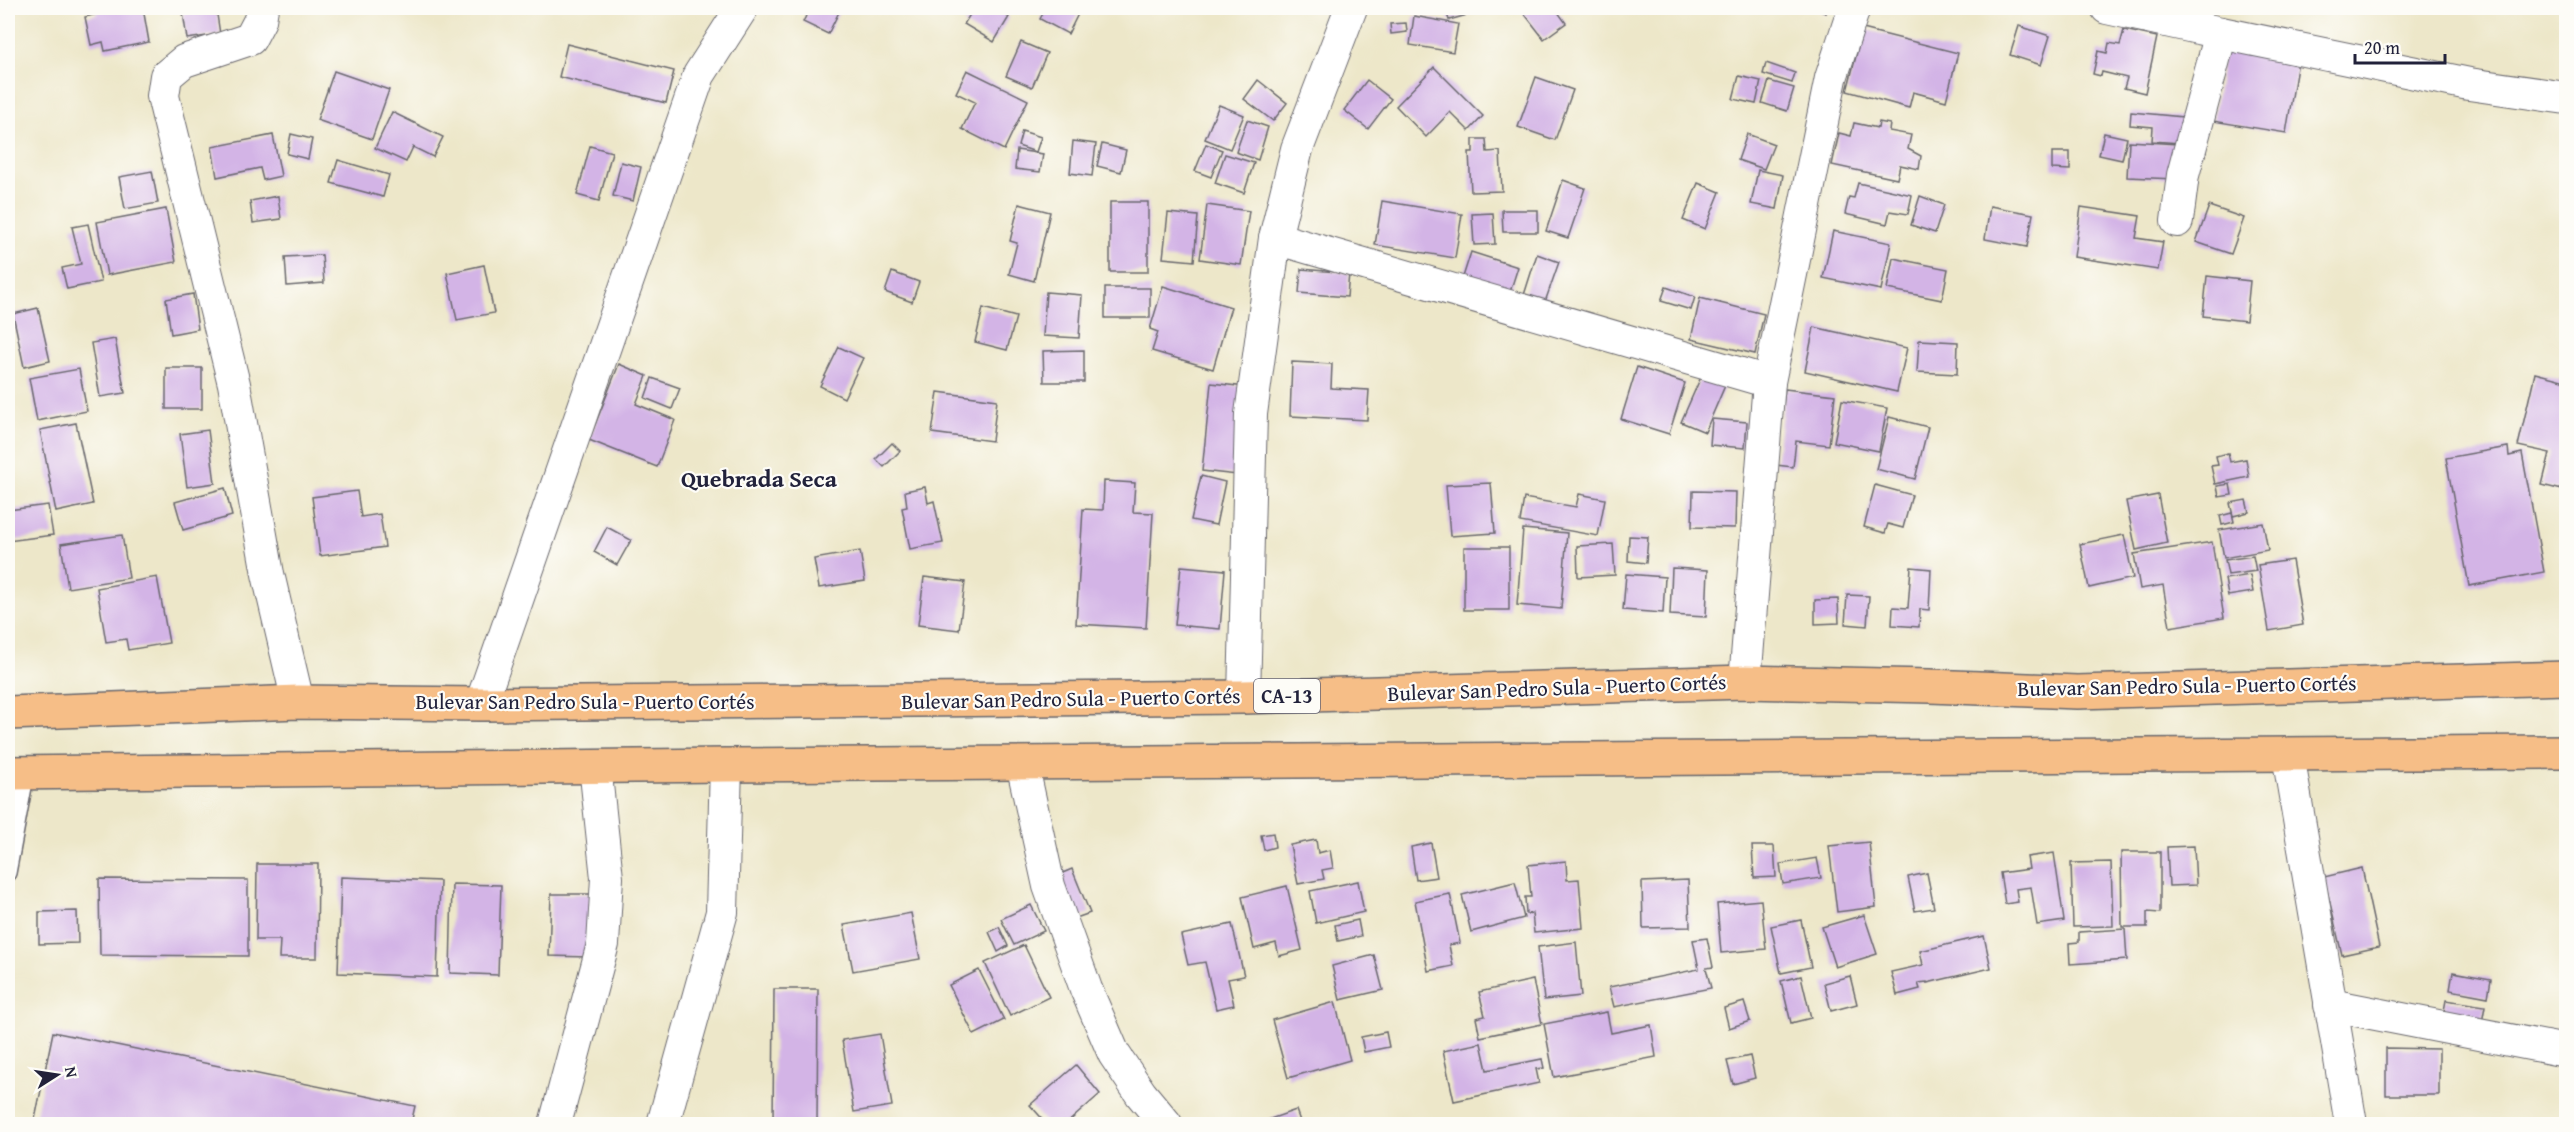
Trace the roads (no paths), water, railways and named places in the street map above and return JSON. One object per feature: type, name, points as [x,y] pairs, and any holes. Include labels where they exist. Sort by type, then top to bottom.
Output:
[{"type":"highway","name":"Bulevar San Pedro Sula - Puerto Cortés","points":[[8,713],[298,702],[481,704],[1244,697],[1745,682],[2077,692],[2566,673]]},
{"type":"highway","points":[[17,772],[2566,752]]},
{"type":"street","points":[[262,8],[260,21],[249,39],[184,61],[166,76],[164,96],[234,384],[268,574],[298,702]]},
{"type":"street","points":[[481,704],[699,75],[742,8]]},
{"type":"street","points":[[1244,697],[1251,414],[1275,238],[1297,149],[1351,8]]},
{"type":"street","points":[[1745,682],[1768,382],[1831,78],[1854,8]]},
{"type":"street","points":[[2107,8],[2469,84],[2566,98]]},
{"type":"street","points":[[2177,221],[2183,175],[2221,33]]},
{"type":"street","points":[[1275,238],[1768,382]]},
{"type":"street","points":[[2288,755],[2351,1125]]},
{"type":"street","points":[[1022,763],[1049,886],[1086,989],[1114,1054],[1141,1094],[1166,1125]]},
{"type":"street","points":[[663,1125],[722,912],[726,765]]},
{"type":"street","points":[[555,1125],[603,944],[607,878],[595,766]]},
{"type":"street","points":[[2330,1005],[2566,1052]]},
{"type":"lane","points":[[8,873],[17,772]]},
{"type":"district","name":"Quebrada Seca","points":[[759,479]]}]
